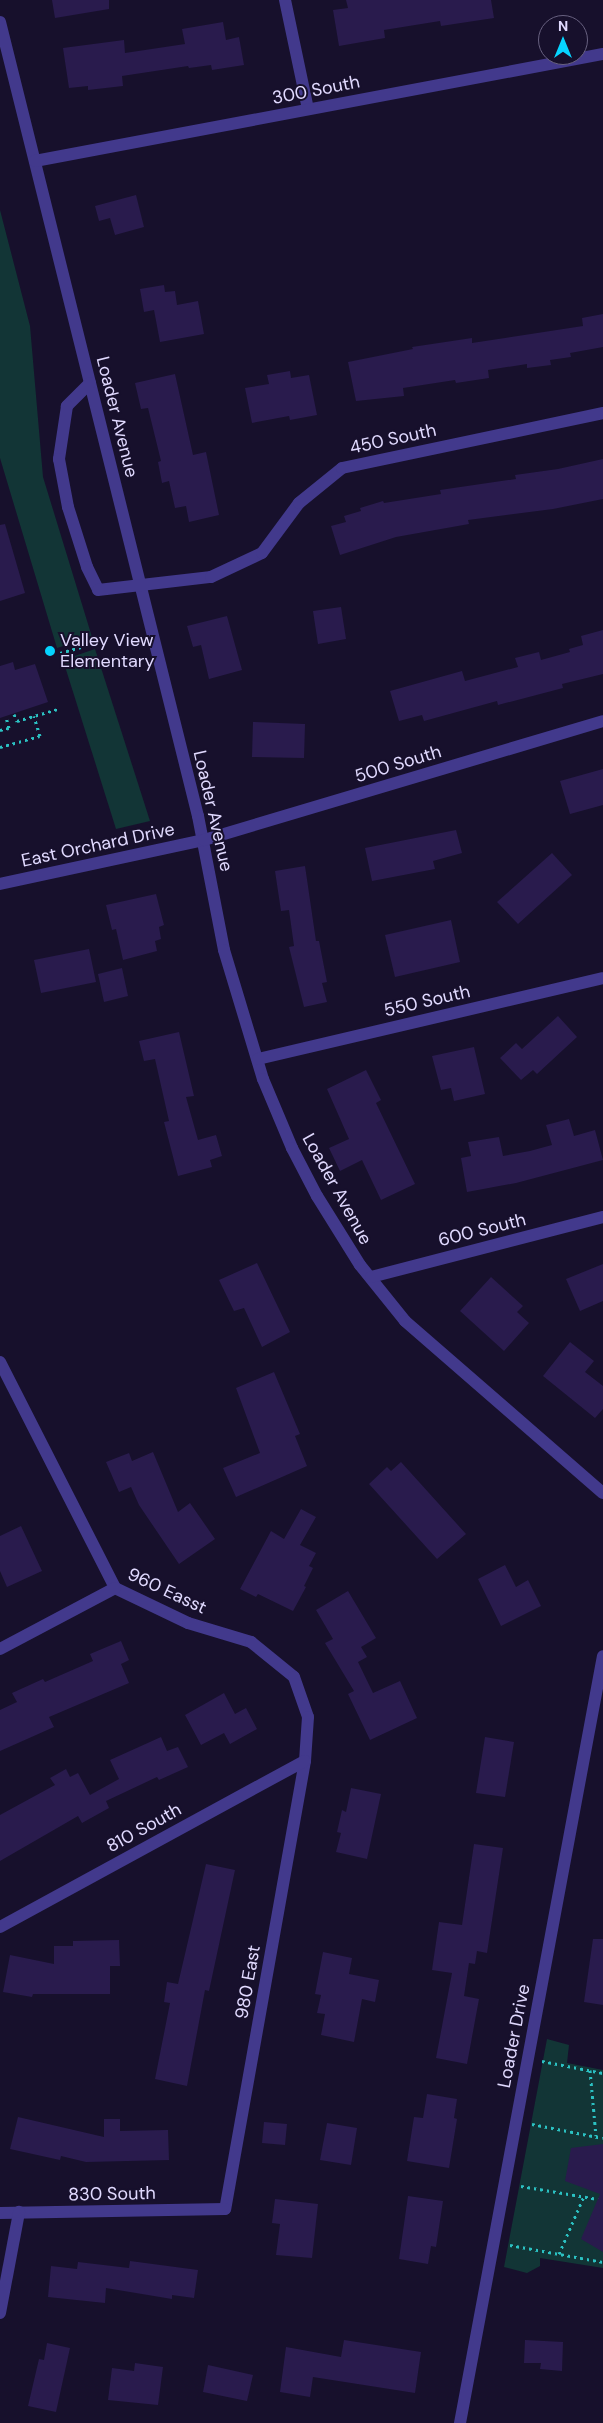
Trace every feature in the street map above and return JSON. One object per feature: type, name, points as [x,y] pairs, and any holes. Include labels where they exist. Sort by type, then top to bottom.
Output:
[{"type":"street","points":[[285,0],[308,109]]},
{"type":"street","name":"Loader Avenue","points":[[0,22],[204,840],[224,950],[263,1079],[289,1139],[317,1196],[349,1248],[405,1321],[603,1493]]},
{"type":"street","name":"300 South","points":[[35,161],[603,54]]},
{"type":"street","name":"450 South","points":[[90,383],[67,406],[59,459],[68,507],[88,567],[98,590],[211,577],[262,553],[299,503],[342,468],[603,413]]},
{"type":"street","name":"500 South","points":[[204,840],[603,721]]},
{"type":"street","name":"East Orchard Drive","points":[[0,884],[204,840]]},
{"type":"street","name":"550 South","points":[[258,1059],[603,978]]},
{"type":"street","name":"600 South","points":[[371,1277],[603,1217]]},
{"type":"street","name":"960 Easst","points":[[0,1362],[115,1588],[188,1623],[251,1642],[294,1676],[308,1717],[305,1761]]},
{"type":"street","points":[[0,1649],[115,1588]]},
{"type":"street","name":"Loader Drive","points":[[460,2423],[603,1656]]},
{"type":"street","name":"810 South","points":[[0,1927],[305,1761]]},
{"type":"street","name":"980 East","points":[[225,2209],[305,1761]]},
{"type":"street","name":"830 South","points":[[0,2212],[225,2209]]},
{"type":"street","points":[[0,2313],[19,2212]]},
{"type":"path","points":[[60,653],[98,642]]},
{"type":"path","points":[[14,714],[17,721],[58,709]]},
{"type":"path","points":[[0,746],[40,736],[34,716]]},
{"type":"path","points":[[0,730],[8,728],[6,717]]},
{"type":"path","points":[[542,2061],[603,2073]]},
{"type":"path","points":[[590,2070],[596,2136]]},
{"type":"path","points":[[531,2124],[603,2138]]},
{"type":"path","points":[[520,2185],[598,2199]]},
{"type":"path","points":[[559,2254],[584,2196]]},
{"type":"path","points":[[510,2245],[603,2262]]},
{"type":"green space","points":[[0,210],[30,326],[43,477],[92,637],[57,648],[0,458]]},
{"type":"green space","points":[[95,649],[150,821],[116,829],[63,660]]},
{"type":"green space","points":[[547,2039],[569,2045],[567,2063],[603,2070],[603,2268],[540,2258],[540,2266],[527,2273],[504,2267]]},
{"type":"building","points":[[52,0],[109,0],[109,9],[55,18]]},
{"type":"building","points":[[346,0],[491,0],[494,18],[441,26],[440,21],[384,30],[385,38],[339,46],[333,10],[348,8]]},
{"type":"building","points":[[223,22],[226,40],[239,37],[244,65],[212,70],[211,65],[189,68],[188,66],[122,76],[123,86],[88,90],[88,86],[69,88],[63,48],[124,40],[125,53],[185,44],[182,29]]},
{"type":"building","points":[[136,195],[144,227],[115,235],[110,218],[99,221],[95,206]]},
{"type":"building","points":[[164,285],[165,292],[175,291],[177,305],[198,301],[204,334],[160,342],[154,310],[144,312],[140,289]]},
{"type":"building","points":[[603,314],[603,347],[570,353],[571,357],[550,360],[551,365],[527,368],[527,364],[488,370],[489,378],[456,383],[455,380],[403,388],[404,396],[356,401],[348,362],[413,349],[412,347],[472,338],[472,343],[583,326],[582,318]]},
{"type":"building","points":[[290,371],[291,378],[309,375],[317,415],[290,420],[289,416],[252,423],[245,388],[269,384],[267,375]]},
{"type":"building","points":[[175,374],[193,455],[206,452],[219,515],[189,522],[186,506],[175,508],[169,481],[162,483],[158,462],[161,461],[148,408],[141,409],[135,383]]},
{"type":"building","points":[[603,459],[603,499],[553,509],[468,520],[469,524],[396,537],[340,555],[331,526],[346,522],[344,516],[361,511],[360,508],[383,501],[384,503],[441,494],[440,490],[516,479],[515,475],[558,469]]},
{"type":"building","points":[[5,524],[25,593],[0,601],[0,525]]},
{"type":"building","points":[[341,607],[346,639],[318,644],[313,611]]},
{"type":"building","points":[[227,616],[242,670],[209,679],[201,645],[193,647],[187,626]]},
{"type":"building","points":[[603,630],[603,674],[562,684],[563,688],[498,705],[497,701],[424,721],[422,715],[399,721],[390,691],[462,671],[465,681],[518,667],[515,658],[539,652],[541,660],[570,652],[569,649],[583,645],[581,636]]},
{"type":"building","points":[[13,662],[15,670],[35,664],[48,702],[0,718],[0,666]]},
{"type":"building","points":[[253,722],[305,724],[304,758],[252,757]]},
{"type":"building","points":[[603,769],[603,805],[570,814],[560,781]]},
{"type":"building","points":[[456,830],[462,853],[433,861],[435,869],[372,881],[365,848]]},
{"type":"building","points":[[552,853],[572,875],[518,924],[497,902]]},
{"type":"building","points":[[305,866],[316,941],[319,941],[327,982],[322,983],[327,1002],[304,1007],[289,947],[294,946],[289,910],[281,911],[275,871]]},
{"type":"building","points":[[156,894],[164,925],[159,927],[161,939],[155,941],[157,951],[123,960],[116,929],[112,930],[106,905]]},
{"type":"building","points":[[451,920],[460,962],[395,977],[385,935]]},
{"type":"building","points":[[89,949],[96,982],[41,993],[34,960]]},
{"type":"building","points":[[122,968],[128,996],[104,1002],[98,974]]},
{"type":"building","points":[[558,1016],[577,1037],[537,1074],[533,1070],[521,1080],[500,1058],[516,1043],[522,1049]]},
{"type":"building","points":[[179,1032],[194,1096],[186,1097],[198,1140],[216,1135],[222,1156],[210,1160],[212,1167],[178,1176],[164,1122],[169,1121],[155,1059],[144,1061],[139,1041]]},
{"type":"building","points":[[474,1047],[485,1094],[454,1101],[451,1088],[441,1090],[432,1056]]},
{"type":"building","points":[[366,1070],[381,1100],[376,1103],[415,1184],[381,1200],[362,1160],[340,1171],[329,1148],[349,1139],[327,1089]]},
{"type":"building","points":[[569,1119],[574,1136],[595,1130],[603,1160],[516,1183],[467,1192],[461,1158],[471,1156],[468,1142],[499,1137],[503,1156],[530,1151],[552,1145],[546,1125]]},
{"type":"building","points":[[257,1263],[290,1332],[262,1347],[244,1308],[234,1311],[219,1280]]},
{"type":"building","points":[[603,1264],[603,1301],[580,1311],[566,1279]]},
{"type":"building","points":[[491,1277],[523,1306],[517,1312],[529,1323],[504,1351],[460,1311]]},
{"type":"building","points":[[570,1342],[594,1361],[585,1372],[603,1386],[603,1409],[595,1418],[543,1376]]},
{"type":"building","points":[[274,1372],[300,1434],[295,1436],[307,1466],[236,1497],[223,1468],[260,1453],[236,1388]]},
{"type":"building","points":[[153,1452],[178,1512],[190,1503],[215,1539],[179,1564],[139,1505],[131,1487],[119,1492],[106,1462],[129,1453],[132,1461]]},
{"type":"building","points":[[401,1462],[466,1534],[437,1559],[369,1484],[387,1467],[391,1471]]},
{"type":"building","points":[[301,1509],[316,1517],[300,1545],[316,1553],[309,1566],[313,1568],[304,1586],[306,1587],[293,1611],[258,1594],[256,1597],[240,1589],[271,1531],[284,1539]]},
{"type":"building","points":[[21,1526],[42,1571],[7,1587],[0,1571],[0,1536]]},
{"type":"building","points":[[505,1565],[516,1587],[528,1580],[541,1606],[501,1626],[478,1579]]},
{"type":"building","points":[[348,1591],[376,1638],[361,1647],[367,1657],[358,1662],[373,1693],[400,1681],[417,1718],[370,1740],[348,1694],[354,1691],[325,1643],[333,1639],[316,1610]]},
{"type":"building","points":[[121,1641],[129,1660],[121,1664],[129,1683],[49,1717],[54,1727],[0,1751],[0,1710],[17,1702],[12,1693],[43,1679],[45,1682],[93,1661],[90,1654]]},
{"type":"building","points":[[224,1693],[235,1714],[246,1708],[257,1729],[230,1744],[224,1733],[201,1745],[185,1715]]},
{"type":"building","points":[[161,1737],[167,1751],[178,1747],[188,1767],[159,1780],[157,1777],[106,1801],[109,1808],[82,1823],[78,1816],[0,1861],[0,1815],[55,1785],[50,1778],[66,1769],[70,1777],[78,1773],[90,1795],[119,1779],[110,1760]]},
{"type":"building","points":[[485,1737],[514,1742],[505,1797],[476,1793]]},
{"type":"building","points":[[351,1788],[381,1794],[367,1859],[336,1852],[341,1833],[337,1832],[342,1810],[346,1812]]},
{"type":"building","points":[[474,1844],[503,1848],[487,1953],[477,1951],[475,1964],[469,1963],[464,1996],[479,1999],[467,2064],[436,2058],[452,1973],[432,1970],[439,1922],[462,1925]]},
{"type":"building","points":[[206,1864],[235,1870],[209,1991],[205,1990],[187,2086],[155,2079],[170,2003],[164,2002],[167,1982],[178,1984]]},
{"type":"building","points":[[593,1939],[603,1939],[603,2005],[584,2002]]},
{"type":"building","points":[[119,1940],[120,1966],[110,1966],[110,1994],[33,1994],[32,1997],[3,1992],[10,1955],[54,1964],[54,1946],[73,1946],[73,1941]]},
{"type":"building","points":[[323,1952],[352,1958],[349,1974],[379,1980],[375,2002],[362,1999],[354,2042],[321,2035],[325,2014],[317,2013],[321,1995],[315,1994]]},
{"type":"building","points":[[427,2094],[457,2099],[454,2118],[457,2119],[449,2168],[407,2161],[414,2117],[423,2118]]},
{"type":"building","points":[[18,2117],[104,2137],[104,2119],[120,2119],[120,2131],[168,2130],[169,2160],[86,2162],[61,2156],[60,2160],[10,2149]]},
{"type":"building","points":[[264,2122],[287,2124],[285,2145],[262,2143]]},
{"type":"building","points":[[327,2123],[357,2128],[351,2165],[320,2160]]},
{"type":"building","points":[[603,2144],[603,2252],[581,2239],[600,2194],[565,2181],[571,2148]]},
{"type":"building","points":[[408,2196],[443,2201],[436,2247],[431,2246],[428,2264],[399,2259]]},
{"type":"building","points":[[275,2199],[318,2204],[312,2258],[276,2255],[280,2224],[272,2223]]},
{"type":"building","points":[[130,2261],[198,2270],[194,2298],[172,2295],[172,2299],[106,2288],[105,2303],[48,2297],[51,2266],[77,2269],[78,2262],[129,2268]]},
{"type":"building","points":[[344,2340],[421,2352],[415,2393],[313,2377],[310,2397],[280,2392],[286,2347],[341,2357]]},
{"type":"building","points":[[525,2340],[563,2342],[562,2371],[540,2369],[541,2363],[524,2363]]},
{"type":"building","points":[[47,2343],[70,2348],[56,2412],[28,2406],[39,2359],[44,2360]]},
{"type":"building","points":[[135,2363],[163,2367],[158,2405],[108,2400],[112,2368],[134,2371]]},
{"type":"building","points":[[208,2365],[253,2375],[247,2401],[203,2392]]},
{"type":"place","name":"Valley View Elementary","points":[[50,651]]}]
